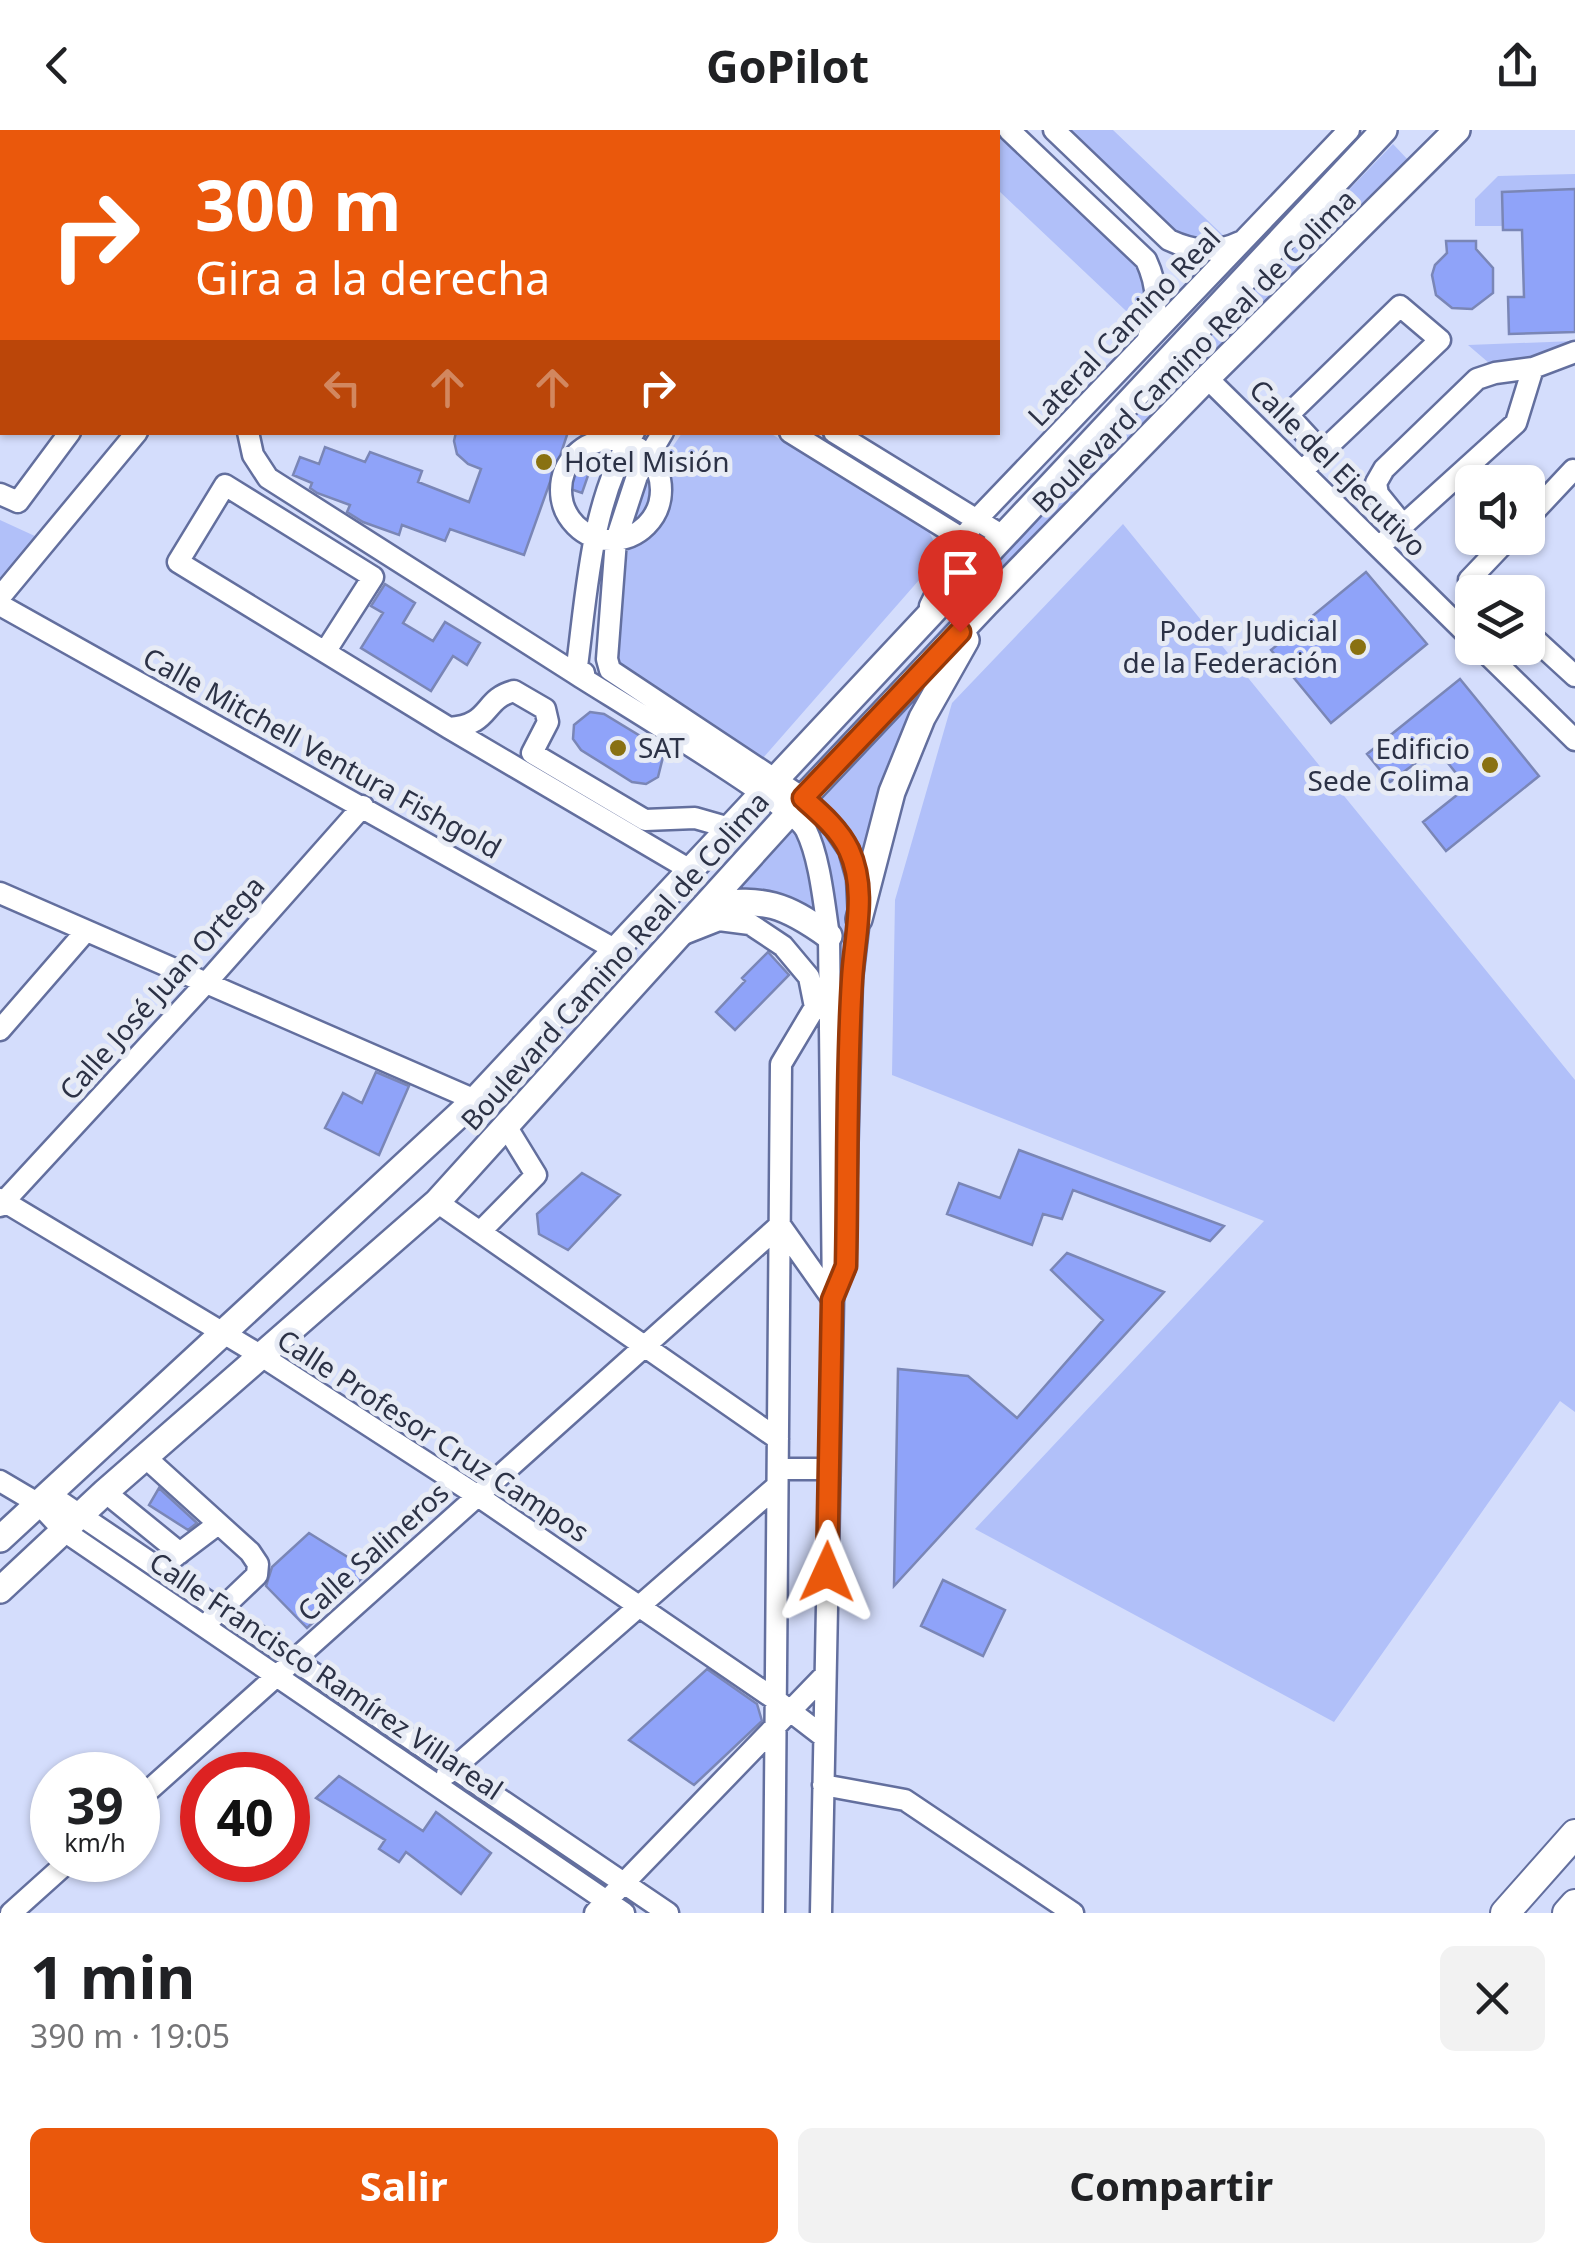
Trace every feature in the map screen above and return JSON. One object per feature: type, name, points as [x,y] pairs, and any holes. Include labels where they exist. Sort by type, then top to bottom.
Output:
[{"type":"highway","points":[[1505,1913],[1575,1834]]},
{"type":"highway","points":[[1567,1913],[1575,1904]]},
{"type":"main road","name":"Boulevard Camino Real de Colima","points":[[0,1539],[475,1100],[1384,130]]},
{"type":"main road","name":"Boulevard Camino Real de Colima","points":[[0,1590],[145,1456],[437,1202],[796,806],[986,604],[1457,130]]},
{"type":"main road","points":[[859,919],[892,792],[922,718],[986,604]]},
{"type":"main road","points":[[710,904],[756,900],[797,913],[829,936]]},
{"type":"street","points":[[1009,130],[1146,260],[1155,278],[1158,299],[1148,340]]},
{"type":"street","points":[[1054,130],[1168,240],[1208,251],[1246,240]]},
{"type":"street","name":"Lateral Camino Real","points":[[922,622],[963,538],[977,519],[1349,130]]},
{"type":"street","points":[[1302,471],[1440,340],[1400,306],[1288,415],[1322,452]]},
{"type":"street","points":[[1403,525],[1378,494],[1376,484],[1384,469],[1478,379],[1533,368],[1575,352]]},
{"type":"street","points":[[1379,547],[1516,423],[1533,368]]},
{"type":"street","name":"Calle del Ejecutivo","points":[[1207,378],[1455,622]]},
{"type":"street","points":[[0,494],[18,502],[68,435]]},
{"type":"street","points":[[0,597],[135,435]]},
{"type":"street","points":[[249,435],[253,455],[268,478],[576,674],[768,785]]},
{"type":"street","points":[[576,674],[606,539],[662,435]]},
{"type":"street","points":[[795,435],[963,538],[994,545]]},
{"type":"street","points":[[839,435],[977,519],[994,545]]},
{"type":"street","points":[[631,438],[649,457],[662,485],[655,516],[632,536],[606,539],[570,520],[560,490],[563,474],[582,449],[596,442],[631,438]]},
{"type":"street","points":[[631,438],[608,487],[610,670],[796,806],[834,828],[849,850],[856,878],[859,919],[852,979],[846,1266],[832,1300]]},
{"type":"street","points":[[1545,499],[1575,472]]},
{"type":"street","points":[[325,652],[373,577],[225,485],[178,562],[448,728],[692,870]]},
{"type":"street","points":[[1474,575],[1492,555]]},
{"type":"street","name":"Calle Mitchell Ventura Fishgold","points":[[0,606],[616,950]]},
{"type":"street","points":[[1545,649],[1575,676]]},
{"type":"street","points":[[1498,665],[1575,740]]},
{"type":"street","points":[[576,674],[610,670]]},
{"type":"street","points":[[448,728],[480,722],[500,695],[514,692],[546,709],[548,722],[532,753],[646,820],[695,818],[730,828]]},
{"type":"street","name":"Calle José Juan Ortega","points":[[1,1202],[206,983],[364,806]]},
{"type":"street","points":[[796,806],[820,884],[829,936],[823,1007],[832,1300],[821,1913]]},
{"type":"street","points":[[0,893],[475,1100]]},
{"type":"street","points":[[681,935],[719,920],[750,924],[783,946],[808,977],[823,1007]]},
{"type":"street","points":[[0,1030],[86,931]]},
{"type":"street","points":[[774,1913],[775,1728],[783,1705],[778,1478],[781,1064],[823,1007]]},
{"type":"street","points":[[480,1232],[536,1175],[506,1126]]},
{"type":"street","name":"Calle Profesor Cruz Campos","points":[[1,1202],[260,1355],[478,1496],[824,1737]]},
{"type":"street","points":[[437,1202],[778,1440]]},
{"type":"street","points":[[780,1226],[832,1300]]},
{"type":"street","name":"Calle Salineros","points":[[160,1780],[780,1226]]},
{"type":"street","points":[[145,1456],[250,1552],[258,1564],[256,1575],[203,1626]]},
{"type":"street","points":[[436,1784],[640,1606],[778,1478],[828,1469]]},
{"type":"street","name":"Calle Francisco Ramírez Villareal","points":[[0,1481],[44,1499],[203,1626],[436,1784],[609,1909]]},
{"type":"street","points":[[105,1492],[180,1553]]},
{"type":"street","name":"Calle Francisco Ramírez Villareal","points":[[73,1523],[160,1569],[668,1913]]},
{"type":"street","points":[[160,1569],[218,1524]]},
{"type":"street","points":[[783,1705],[825,1675]]},
{"type":"street","points":[[609,1909],[624,1883],[775,1728]]},
{"type":"street","points":[[823,1785],[905,1800],[1073,1913]]},
{"type":"street","points":[[15,1907],[44,1882]]},
{"type":"shaded area","points":[[1067,130],[1113,130],[1226,238],[1205,242],[1166,227]]},
{"type":"shaded area","points":[[1000,138],[1104,231],[1139,271],[1148,298],[1142,326],[1000,192]]},
{"type":"shaded area","points":[[1393,144],[1410,162],[819,768],[1091,458]]},
{"type":"shaded area","points":[[1575,174],[1575,189],[1502,192],[1503,226],[1475,226],[1475,199],[1498,176]]},
{"type":"shaded area","points":[[1575,341],[1537,358],[1489,363],[1468,345]]},
{"type":"shaded area","points":[[681,435],[773,435],[929,532],[941,555],[763,758],[620,672],[616,659],[630,530],[645,488]]},
{"type":"shaded area","points":[[0,520],[37,537],[0,583]]},
{"type":"shaded area","points":[[1123,524],[1575,1080],[1575,1412],[1560,1401],[1334,1722],[975,1529],[1264,1221],[892,1075],[895,900],[952,703]]},
{"type":"shaded area","points":[[946,666],[861,871],[819,803]]},
{"type":"shaded area","points":[[817,822],[840,850],[849,881],[845,1005],[837,1005],[812,829]]},
{"type":"shaded area","points":[[796,826],[814,887],[819,920],[735,893]]},
{"type":"building","points":[[1575,189],[1575,332],[1509,334],[1508,297],[1524,297],[1522,230],[1503,230],[1502,192]]},
{"type":"building","points":[[1446,241],[1476,241],[1476,249],[1493,268],[1493,293],[1472,309],[1452,308],[1436,295],[1432,275],[1435,265],[1447,253]]},
{"type":"building","points":[[455,435],[567,435],[561,453],[592,464],[582,493],[550,482],[524,555],[450,529],[445,541],[402,525],[399,535],[363,522],[347,512],[350,505],[317,493],[310,488],[312,483],[293,475],[300,457],[319,464],[325,447],[365,462],[370,452],[422,471],[418,482],[469,502],[481,469],[457,454]]},
{"type":"building","points":[[1366,572],[1427,644],[1331,723],[1271,650]]},
{"type":"building","points":[[385,584],[415,603],[403,623],[433,641],[445,622],[480,643],[467,665],[453,656],[431,691],[361,648],[383,613],[371,606]]},
{"type":"building","name":"Edificio Sede Colima","points":[[1460,679],[1539,776],[1446,851],[1423,822],[1467,787],[1436,748],[1390,782],[1367,754]]},
{"type":"building","name":"SAT","points":[[590,712],[604,714],[655,745],[663,757],[658,777],[646,784],[632,782],[581,750],[573,739],[574,725]]},
{"type":"building","points":[[768,952],[789,975],[735,1030],[716,1012]]},
{"type":"building","points":[[376,1072],[409,1086],[379,1155],[325,1128],[343,1093],[362,1103]]},
{"type":"building","points":[[1019,1150],[1224,1226],[1210,1241],[1073,1190],[1062,1219],[1043,1214],[1032,1245],[947,1214],[959,1183],[1000,1198]]},
{"type":"building","points":[[582,1173],[620,1195],[568,1250],[539,1234],[537,1214]]},
{"type":"building","points":[[1067,1253],[1164,1292],[894,1586],[898,1369],[968,1376],[1017,1418],[1103,1320],[1051,1270]]},
{"type":"building","points":[[159,1488],[197,1523],[188,1530],[149,1505]]},
{"type":"building","points":[[309,1533],[370,1571],[307,1628],[266,1586],[272,1567]]},
{"type":"building","points":[[943,1580],[1005,1610],[983,1656],[921,1626]]},
{"type":"building","points":[[707,1669],[757,1704],[762,1721],[694,1785],[629,1740]]},
{"type":"building","points":[[339,1776],[423,1831],[436,1812],[491,1853],[461,1894],[406,1852],[399,1862],[379,1849],[385,1840],[316,1798]]},
{"type":"place","name":"Hotel Misión","points":[[544,462]]},
{"type":"place","name":"Poder Judicial de la Federación","points":[[1358,647]]},
{"type":"place","name":"SAT","points":[[618,748]]},
{"type":"place","name":"Edificio Sede Colima","points":[[1490,765]]},
{"type":"route","points":[[827,1572],[832,1300],[846,1266],[852,979],[859,919],[849,850],[834,828],[803,798],[960,632]]}]
